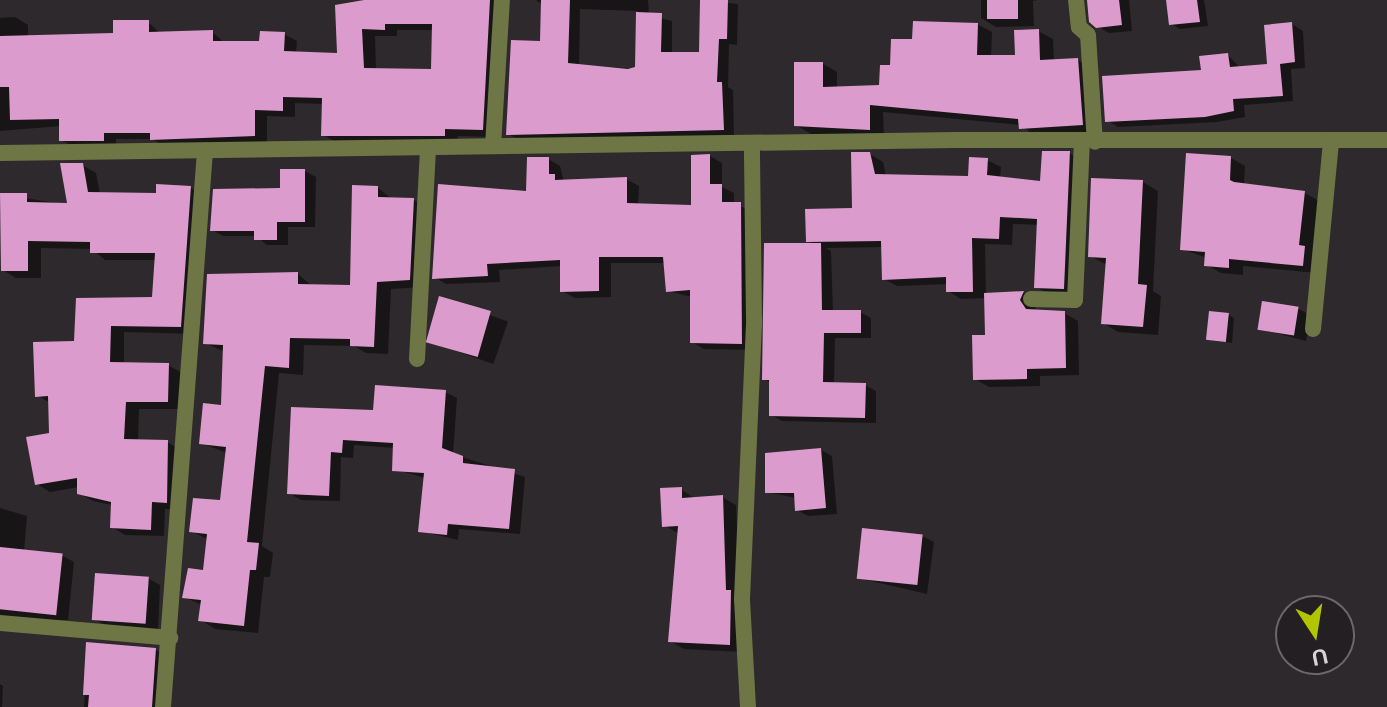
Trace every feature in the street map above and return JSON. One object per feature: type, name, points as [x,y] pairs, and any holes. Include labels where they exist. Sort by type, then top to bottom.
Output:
[{"type":"street","points":[[493,146],[502,0]]},
{"type":"street","points":[[1031,299],[1075,300],[1088,142],[1088,35],[1079,27],[1076,0]]},
{"type":"street","points":[[0,153],[752,143],[1387,140]]},
{"type":"street","points":[[1313,329],[1331,141]]},
{"type":"street","points":[[748,707],[742,599],[754,319],[752,143]]},
{"type":"street","points":[[417,359],[428,148]]},
{"type":"street","points":[[163,707],[205,151]]},
{"type":"street","points":[[0,623],[170,638]]},
{"type":"building","points":[[364,0],[490,0],[483,130],[445,129],[445,136],[321,136],[322,98],[283,97],[283,111],[255,110],[255,136],[150,140],[150,133],[104,133],[104,141],[59,141],[59,119],[10,120],[9,87],[0,87],[0,36],[113,33],[113,20],[149,20],[149,32],[213,30],[213,41],[259,41],[260,31],[285,32],[284,51],[337,53],[335,5]],"holes":[[[385,24],[432,24],[431,69],[364,68],[362,29],[385,30]]]},
{"type":"building","points":[[541,0],[570,0],[568,63],[628,69],[635,67],[636,12],[662,13],[661,52],[699,52],[700,0],[728,0],[727,39],[719,39],[717,82],[722,82],[724,130],[506,135],[511,40],[540,41]]},
{"type":"building","points":[[987,0],[1018,0],[1018,19],[987,19]]},
{"type":"building","points":[[1087,0],[1119,0],[1122,25],[1096,28],[1089,22]]},
{"type":"building","points":[[1166,0],[1197,0],[1200,22],[1169,25]]},
{"type":"building","points":[[913,21],[978,23],[977,55],[1015,55],[1014,30],[1039,29],[1040,60],[1078,58],[1083,125],[1019,129],[1018,119],[870,105],[870,130],[794,126],[794,62],[823,62],[823,87],[879,85],[880,65],[890,65],[891,39],[912,39]]},
{"type":"building","points":[[1292,22],[1295,62],[1280,64],[1283,96],[1233,99],[1234,111],[1205,117],[1105,122],[1102,76],[1201,70],[1199,56],[1228,53],[1230,67],[1267,64],[1264,25]]},
{"type":"building","points":[[1042,151],[1070,151],[1064,289],[1034,288],[1037,219],[1000,217],[999,239],[972,238],[973,292],[946,292],[946,277],[882,280],[881,241],[806,242],[805,209],[852,208],[851,152],[870,152],[875,174],[968,176],[969,157],[988,158],[987,175],[1040,181]]},
{"type":"building","points":[[1186,153],[1231,156],[1230,180],[1234,182],[1305,191],[1299,245],[1305,246],[1303,266],[1229,259],[1229,268],[1204,266],[1205,252],[1180,250]]},
{"type":"building","points":[[710,154],[710,184],[722,184],[722,202],[741,202],[742,344],[690,343],[690,290],[666,292],[663,257],[599,257],[599,291],[560,292],[560,260],[487,264],[488,276],[432,279],[438,184],[526,191],[527,157],[549,157],[549,174],[555,174],[555,180],[627,177],[627,203],[691,205],[691,155]]},
{"type":"building","points":[[60,163],[83,163],[88,192],[156,193],[156,184],[191,186],[181,327],[111,326],[110,362],[169,363],[168,402],[126,402],[124,439],[168,440],[167,503],[152,502],[151,530],[110,528],[111,502],[77,494],[77,478],[35,485],[26,437],[49,433],[48,396],[35,397],[33,342],[74,341],[76,298],[152,297],[155,253],[90,253],[90,242],[28,241],[28,271],[1,271],[0,193],[27,193],[27,202],[67,203]]},
{"type":"building","points":[[280,169],[305,169],[305,222],[277,222],[277,240],[254,240],[254,231],[210,231],[213,189],[280,188]]},
{"type":"building","points":[[1091,178],[1143,180],[1138,284],[1147,285],[1143,327],[1101,324],[1106,258],[1088,257]]},
{"type":"building","points":[[352,185],[378,186],[378,197],[414,198],[410,280],[377,282],[374,347],[350,346],[350,339],[290,338],[289,368],[265,366],[247,542],[259,543],[256,570],[250,570],[244,626],[198,621],[201,600],[182,598],[188,568],[203,570],[207,534],[189,532],[193,498],[220,500],[226,447],[199,444],[203,403],[221,405],[223,345],[203,344],[207,274],[298,272],[298,284],[350,285]]},
{"type":"building","points":[[764,243],[821,243],[822,310],[861,310],[861,333],[824,333],[823,382],[866,383],[865,418],[769,416],[769,380],[762,380]]},
{"type":"building","points":[[1024,291],[1020,300],[1026,309],[1065,311],[1066,368],[1027,369],[1027,379],[973,380],[972,335],[985,335],[984,293]]},
{"type":"building","points":[[439,296],[491,311],[478,357],[426,342]]},
{"type":"building","points":[[1262,301],[1299,307],[1294,335],[1257,330]]},
{"type":"building","points":[[1209,311],[1229,313],[1226,342],[1206,340]]},
{"type":"building","points":[[375,385],[446,390],[442,448],[463,456],[463,463],[515,469],[509,529],[448,524],[447,535],[418,532],[424,473],[392,471],[393,443],[343,440],[342,453],[331,452],[329,496],[287,494],[291,407],[373,410]]},
{"type":"building","points":[[821,448],[826,508],[795,511],[794,493],[765,493],[765,453]]},
{"type":"building","points":[[682,487],[682,498],[723,495],[726,590],[731,590],[730,645],[668,642],[678,526],[662,527],[660,488]]},
{"type":"building","points":[[862,528],[923,534],[917,585],[857,579]]},
{"type":"building","points":[[0,547],[63,554],[56,615],[0,609]]},
{"type":"building","points":[[95,573],[149,577],[146,624],[92,620]]},
{"type":"building","points":[[86,642],[156,648],[152,707],[88,707],[89,695],[83,695]]}]
